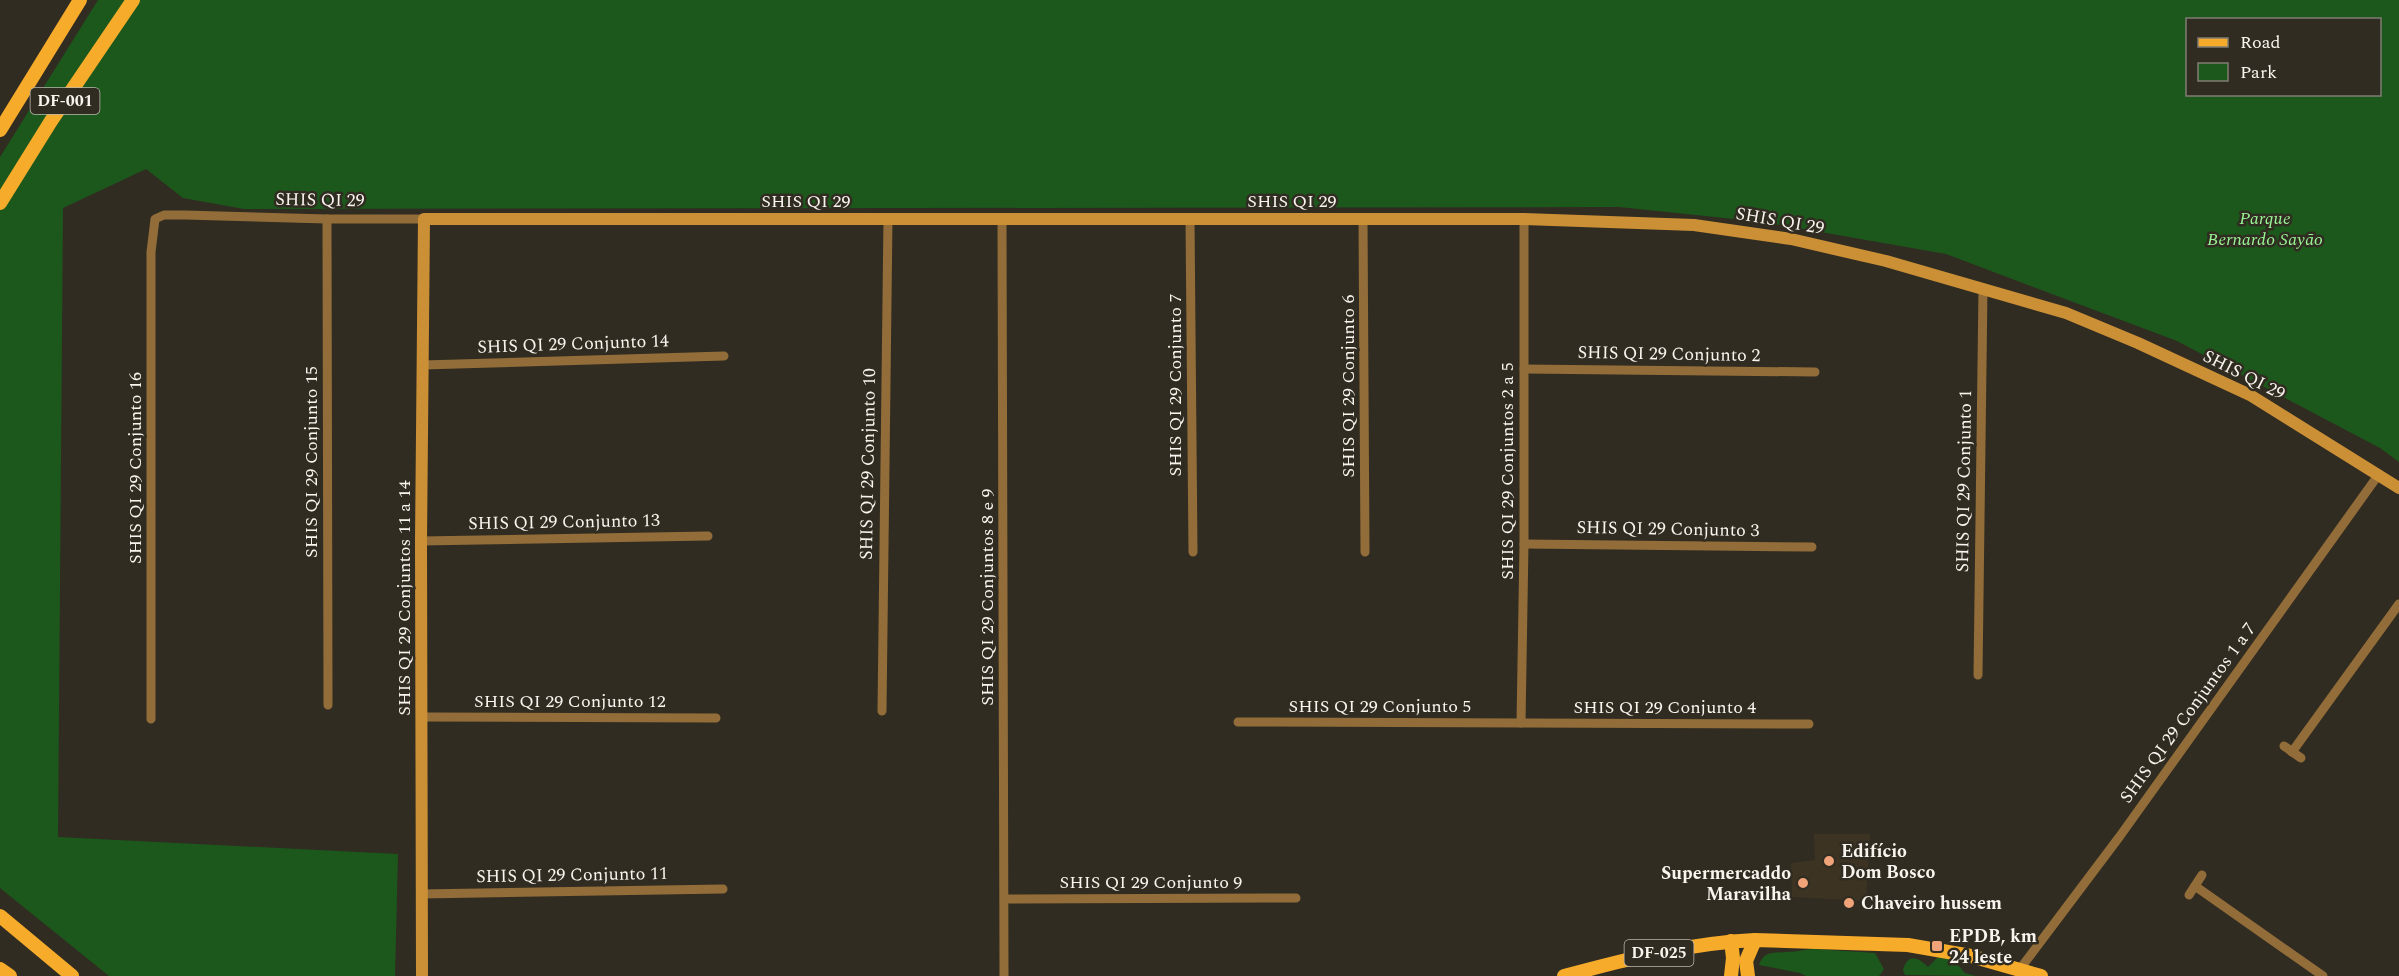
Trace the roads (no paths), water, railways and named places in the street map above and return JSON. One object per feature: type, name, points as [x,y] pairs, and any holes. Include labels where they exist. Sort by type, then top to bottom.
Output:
[{"type":"main road","name":"DF-001","points":[[0,130],[80,0]]},
{"type":"main road","name":"DF-001","points":[[0,203],[133,0]]},
{"type":"main road","points":[[0,180],[19,172]]},
{"type":"main road","points":[[0,916],[72,976]]},
{"type":"main road","points":[[1748,976],[1746,961],[1755,940]]},
{"type":"main road","name":"DF-025","points":[[1564,976],[1627,958],[1731,941],[1755,940],[1908,945],[1971,956],[2041,976]]},
{"type":"main road","points":[[1731,941],[1733,958],[1731,976]]},
{"type":"main road","points":[[0,969],[10,976]]},
{"type":"street","name":"SHIS QI 29","points":[[155,219],[164,215],[327,219],[1524,219],[1694,225],[1791,239],[1886,261],[2066,313],[2250,394],[2399,488]]},
{"type":"street","name":"SHIS QI 29 Conjunto 10","points":[[882,711],[888,218]]},
{"type":"street","name":"SHIS QI 29 Conjunto 16","points":[[151,719],[151,252],[155,219]]},
{"type":"street","name":"SHIS QI 29 Conjunto 15","points":[[327,219],[328,705]]},
{"type":"street","name":"SHIS QI 29 Conjuntos 11 a 14","points":[[422,976],[421,541],[424,219]]},
{"type":"street","name":"SHIS QI 29 Conjuntos 8 e 9","points":[[1002,219],[1004,976]]},
{"type":"street","name":"SHIS QI 29 Conjunto 7","points":[[1190,219],[1192,552]]},
{"type":"street","name":"SHIS QI 29 Conjunto 6","points":[[1364,219],[1365,552]]},
{"type":"street","name":"SHIS QI 29 Conjuntos 2 a 5","points":[[1521,723],[1524,544],[1524,219]]},
{"type":"street","name":"SHIS QI 29 Conjunto 1","points":[[1978,675],[1983,288]]},
{"type":"street","name":"SHIS QI 29 Conjunto 14","points":[[423,365],[724,356]]},
{"type":"street","name":"SHIS QI 29 Conjunto 2","points":[[1524,369],[1815,372]]},
{"type":"street","name":"SHIS QI 29 Conjuntos 1 a 7","points":[[2020,969],[2120,836],[2379,474]]},
{"type":"street","name":"SHIS QI 29 Conjunto 13","points":[[421,541],[708,536]]},
{"type":"street","name":"SHIS QI 29 Conjunto 3","points":[[1524,544],[1812,547]]},
{"type":"street","points":[[2301,758],[2288,749],[2399,604]]},
{"type":"street","name":"SHIS QI 29 Conjunto 12","points":[[423,717],[716,718]]},
{"type":"street","name":"SHIS QI 29 Conjunto 5","points":[[1238,722],[1521,723]]},
{"type":"street","name":"SHIS QI 29 Conjunto 4","points":[[1521,723],[1809,724]]},
{"type":"street","points":[[2189,895],[2202,875]]},
{"type":"street","points":[[2195,886],[2323,976]]},
{"type":"street","name":"SHIS QI 29 Conjunto 11","points":[[422,894],[723,889]]},
{"type":"street","name":"SHIS QI 29 Conjunto 9","points":[[1005,899],[1296,898]]},
{"type":"place","name":"Edifício Dom Bosco","points":[[1829,861]]},
{"type":"place","name":"Supermercaddo Maravilha","points":[[1803,883]]},
{"type":"place","name":"Chaveiro hussem","points":[[1849,903]]},
{"type":"place","name":"EPDB, km 24 leste","points":[[1937,946]]},
{"type":"park label","name":"Parque Bernardo Sayão","points":[[2265,228]]}]
